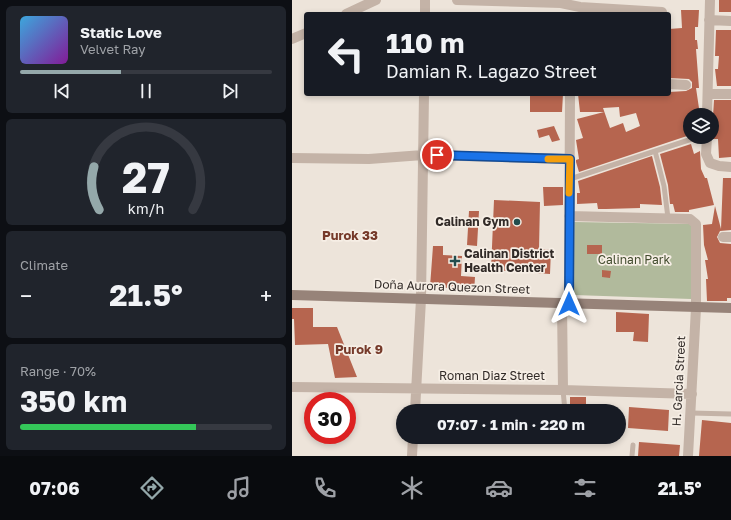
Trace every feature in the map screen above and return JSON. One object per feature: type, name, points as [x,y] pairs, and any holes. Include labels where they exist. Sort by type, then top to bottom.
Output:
[{"type":"street","points":[[350,12],[376,0]]},
{"type":"street","points":[[425,0],[425,12]]},
{"type":"street","points":[[457,0],[561,3],[571,6],[662,12]]},
{"type":"street","points":[[707,108],[710,0]]},
{"type":"street","points":[[709,20],[731,21]]},
{"type":"street","points":[[292,39],[304,34]]},
{"type":"street","points":[[671,84],[686,85]]},
{"type":"street","points":[[708,94],[731,94]]},
{"type":"street","points":[[415,404],[421,299],[424,96]]},
{"type":"street","points":[[562,390],[569,216],[570,96]]},
{"type":"street","points":[[707,144],[706,154],[710,163],[719,166],[731,167]]},
{"type":"street","points":[[292,158],[369,158],[423,155],[570,159]]},
{"type":"street","points":[[569,216],[668,218]]},
{"type":"street","name":"H. Garcia Street","points":[[668,218],[690,219],[696,224],[696,308],[688,456]]},
{"type":"street","name":"Doña Aurora Quezon Street","points":[[292,295],[731,308]]},
{"type":"street","name":"Roman Diaz Street","points":[[292,387],[562,390],[692,394]]},
{"type":"street","points":[[412,456],[413,444]]},
{"type":"lane","points":[[570,179],[683,142]]},
{"type":"lane","points":[[655,151],[664,186],[668,218]]},
{"type":"lane","points":[[562,390],[563,404]]},
{"type":"lane","points":[[691,413],[731,414]]},
{"type":"lane","points":[[632,456],[633,445]]},
{"type":"green space","name":"Calinan Park","points":[[574,222],[692,224],[691,299],[574,295]]},
{"type":"building","points":[[719,0],[731,0],[731,12],[719,12]]},
{"type":"building","points":[[681,10],[699,10],[698,27],[695,27],[695,40],[697,40],[698,49],[696,49],[699,88],[696,88],[699,108],[683,108],[683,137],[579,172],[576,162],[576,160],[579,159],[576,140],[583,138],[577,119],[604,112],[580,112],[578,96],[671,96],[671,92],[686,91],[692,88],[692,82],[689,79],[671,78],[671,29],[682,28]],"holes":[[[619,107],[620,117],[636,113],[640,126],[626,132],[623,123],[610,128],[603,108]]]},
{"type":"building","points":[[716,30],[731,30],[731,86],[717,86],[715,69],[718,69],[719,56],[715,56]]},
{"type":"building","points":[[530,96],[563,96],[562,112],[530,112]]},
{"type":"building","points":[[714,100],[731,100],[731,157],[719,158],[719,108],[714,108]]},
{"type":"building","points":[[554,126],[560,140],[552,142],[549,135],[539,138],[537,130]]},
{"type":"building","points":[[691,144],[694,154],[700,151],[701,169],[705,178],[707,178],[714,205],[689,210],[689,212],[675,212],[673,204],[670,204],[668,185],[660,154]]},
{"type":"building","points":[[652,156],[660,187],[662,205],[640,204],[640,208],[598,209],[597,203],[577,204],[577,193],[580,193],[578,181]]},
{"type":"building","points":[[723,178],[731,178],[731,230],[720,231],[717,237],[720,243],[731,244],[731,298],[727,298],[727,301],[707,301],[706,279],[708,279],[705,260],[708,260],[704,245],[703,225],[712,224],[715,206],[721,229]]},
{"type":"building","points":[[543,187],[563,187],[563,205],[544,206]]},
{"type":"building","points":[[494,200],[540,202],[539,249],[551,250],[550,274],[491,270]]},
{"type":"building","points":[[469,211],[479,211],[477,246],[467,245]]},
{"type":"building","points":[[587,245],[602,245],[602,254],[587,254]]},
{"type":"building","points":[[433,246],[443,246],[443,255],[462,256],[461,276],[475,277],[474,293],[451,291],[451,288],[430,287]]},
{"type":"building","points":[[602,270],[611,271],[610,278],[602,277]]},
{"type":"building","points":[[292,308],[313,308],[313,327],[337,327],[357,377],[335,378],[328,344],[295,345]]},
{"type":"building","points":[[616,312],[649,314],[648,342],[633,341],[634,332],[616,332]]},
{"type":"building","points":[[570,397],[586,397],[586,404],[570,404]]},
{"type":"building","points":[[629,407],[669,410],[668,431],[628,428]]},
{"type":"building","points":[[702,420],[731,423],[731,456],[699,456]]},
{"type":"building","points":[[639,442],[680,445],[679,456],[638,456]]},
{"type":"slow traffic","points":[[548,159],[570,159],[569,193]]},
{"type":"place","name":"Calinan Gym","points":[[517,222]]},
{"type":"place","name":"Calinan District Health Center","points":[[455,261]]},
{"type":"district","name":"Purok 33","points":[[350,235]]},
{"type":"district","name":"Purok 9","points":[[359,349]]},
{"type":"route","points":[[437,155],[570,159],[569,304]]}]
